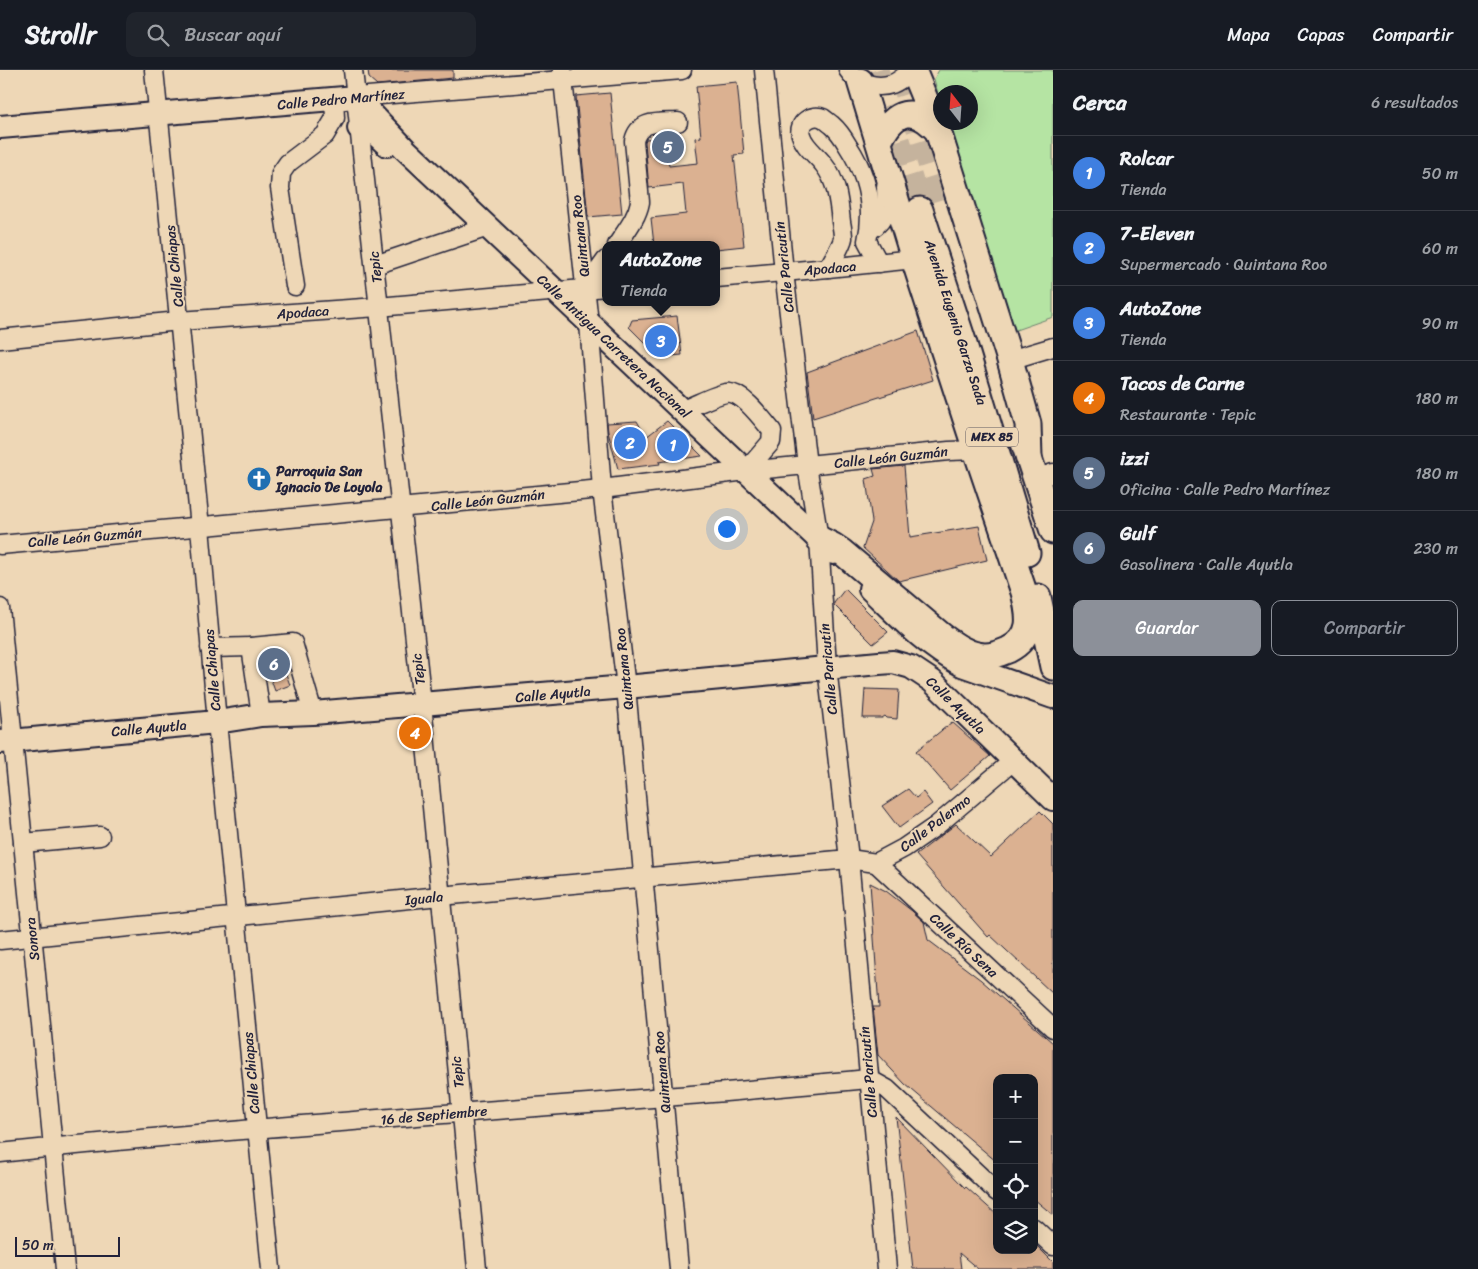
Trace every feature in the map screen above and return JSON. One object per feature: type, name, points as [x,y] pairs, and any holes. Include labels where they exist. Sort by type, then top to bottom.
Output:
[{"type":"highway","points":[[912,70],[938,131],[1010,360],[1039,470]]},
{"type":"highway","points":[[819,539],[846,555],[942,636],[964,650],[985,656],[1005,651],[1023,639],[1028,630],[1028,613],[1018,575],[914,259],[882,151],[854,76]]},
{"type":"highway","points":[[882,151],[888,126],[897,117],[906,114],[924,117],[938,131]]},
{"type":"highway","name":"Avenida Eugenio Garza Sada","points":[[1053,531],[1039,470],[989,343],[931,205],[963,341],[1026,547],[1053,667]]},
{"type":"highway","points":[[977,455],[1012,502]]},
{"type":"highway","points":[[1018,575],[1026,547]]},
{"type":"main road","name":"Calle Pedro Martínez","points":[[0,127],[345,98]]},
{"type":"main road","name":"Calle Antigua Carretera Nacional","points":[[345,98],[390,134],[819,539],[919,636],[943,654],[962,665],[1053,697]]},
{"type":"main road","points":[[359,128],[368,127],[418,175],[436,178]]},
{"type":"main road","name":"Calle Ayutla","points":[[7,742],[216,722],[261,715],[313,713],[626,687],[893,662],[912,667],[932,681],[1053,799]]},
{"type":"street","name":"Calle Chiapas","points":[[154,70],[200,527],[216,722],[271,1269]]},
{"type":"street","name":"Tepic","points":[[353,70],[345,98],[359,128],[375,265],[422,704],[477,1269]]},
{"type":"street","name":"Calle Pedro Martínez","points":[[345,98],[562,75],[682,70]]},
{"type":"street","name":"Calle Paricutín","points":[[764,70],[784,272],[807,465],[819,539],[827,667],[848,859],[887,1269]]},
{"type":"street","points":[[854,76],[871,85],[882,86],[892,84],[912,70]]},
{"type":"street","name":"Quintana Roo","points":[[562,75],[589,323],[602,488],[626,687],[679,1269]]},
{"type":"street","points":[[295,286],[280,188],[281,172],[288,164],[325,135],[345,98]]},
{"type":"street","points":[[828,268],[843,239],[838,198],[833,179],[824,164],[807,146],[801,135],[802,125],[811,117],[824,118],[834,128],[854,155],[863,172],[870,198],[868,235],[879,263]]},
{"type":"street","points":[[620,241],[639,210],[640,202],[634,141],[636,133],[647,124],[678,122]]},
{"type":"street","points":[[843,239],[868,235],[882,221],[886,211],[882,151]]},
{"type":"street","points":[[375,265],[488,227]]},
{"type":"street","name":"Apodaca","points":[[720,278],[914,259]]},
{"type":"street","points":[[585,289],[602,266]]},
{"type":"street","name":"Apodaca","points":[[0,339],[180,321],[378,307],[602,287]]},
{"type":"street","points":[[1010,360],[1053,347]]},
{"type":"street","points":[[682,410],[726,393],[735,394],[757,412],[772,430],[771,442],[746,471]]},
{"type":"street","name":"Calle León Guzmán","points":[[0,545],[602,488],[746,471],[949,451],[977,455]]},
{"type":"street","name":"Sonora","points":[[0,608],[7,742],[23,843],[65,1269]]},
{"type":"street","points":[[210,648],[293,644],[313,713]]},
{"type":"street","points":[[251,647],[261,715]]},
{"type":"street","name":"Calle Palermo","points":[[876,863],[904,848],[936,826],[1013,761]]},
{"type":"street","points":[[23,843],[100,836]]},
{"type":"street","points":[[848,859],[876,863]]},
{"type":"street","name":"Iguala","points":[[0,940],[440,896],[848,859]]},
{"type":"street","name":"Calle Río Sena","points":[[876,863],[1053,1028]]},
{"type":"street","points":[[869,1079],[894,1095],[993,1188]]},
{"type":"street","name":"16 de Septiembre","points":[[0,1154],[256,1129],[869,1079]]},
{"type":"street","points":[[1038,1232],[1053,1246]]},
{"type":"green space","points":[[939,70],[1053,70],[1053,317],[1013,331],[949,130],[978,130],[978,85],[936,85],[934,79]]},
{"type":"building","points":[[368,70],[453,70],[453,78],[377,85],[369,78]]},
{"type":"building","points":[[737,82],[744,154],[734,155],[744,246],[720,249],[720,241],[654,241],[651,218],[686,214],[683,184],[649,188],[645,142],[646,139],[666,137],[669,166],[698,163],[695,138],[701,137],[696,86]]},
{"type":"building","points":[[610,93],[622,214],[588,217],[576,96]]},
{"type":"building","points":[[677,316],[682,355],[659,357],[629,327],[632,320]]},
{"type":"building","points":[[918,331],[933,380],[813,418],[807,372]]},
{"type":"building","points":[[637,421],[646,437],[667,421],[702,456],[618,469],[607,423]]},
{"type":"building","points":[[904,466],[910,537],[979,526],[987,560],[899,581],[863,548],[872,522],[866,479],[875,476],[873,469]]},
{"type":"building","points":[[845,589],[888,632],[873,644],[834,605]]},
{"type":"building","points":[[279,655],[290,685],[275,691],[263,657]]},
{"type":"building","points":[[865,689],[899,690],[897,719],[885,716],[882,718],[863,718]]},
{"type":"building","points":[[952,722],[990,756],[950,790],[916,751]]},
{"type":"building","points":[[908,789],[916,798],[923,792],[932,804],[899,828],[882,806]]},
{"type":"building","points":[[1040,811],[1053,824],[1053,994],[990,935],[988,937],[916,855],[956,824],[991,857]]},
{"type":"building","points":[[870,883],[886,891],[912,911],[924,922],[928,940],[981,980],[1053,1043],[1053,1215],[1038,1202],[1038,1074],[993,1074],[993,1159],[905,1084],[878,1055],[873,1007],[879,1007]]},
{"type":"building","points":[[896,1117],[965,1188],[993,1211],[993,1254],[1038,1254],[1038,1247],[1053,1262],[1053,1269],[978,1269],[959,1253],[961,1269],[913,1269]]},
{"type":"tunnel","points":[[876,70],[920,210]]},
{"type":"tunnel","points":[[900,70],[942,201]]},
{"type":"place","name":"izzi","points":[[668,147]]},
{"type":"place","name":"AutoZone","points":[[661,341]]},
{"type":"place","name":"7-Eleven","points":[[630,443]]},
{"type":"place","name":"Rolcar","points":[[673,445]]},
{"type":"place","name":"Parroquia San Ignacio De Loyola","points":[[259,479]]},
{"type":"place","name":"Gulf","points":[[274,664]]},
{"type":"place","name":"Tacos de Carne","points":[[415,733]]}]
